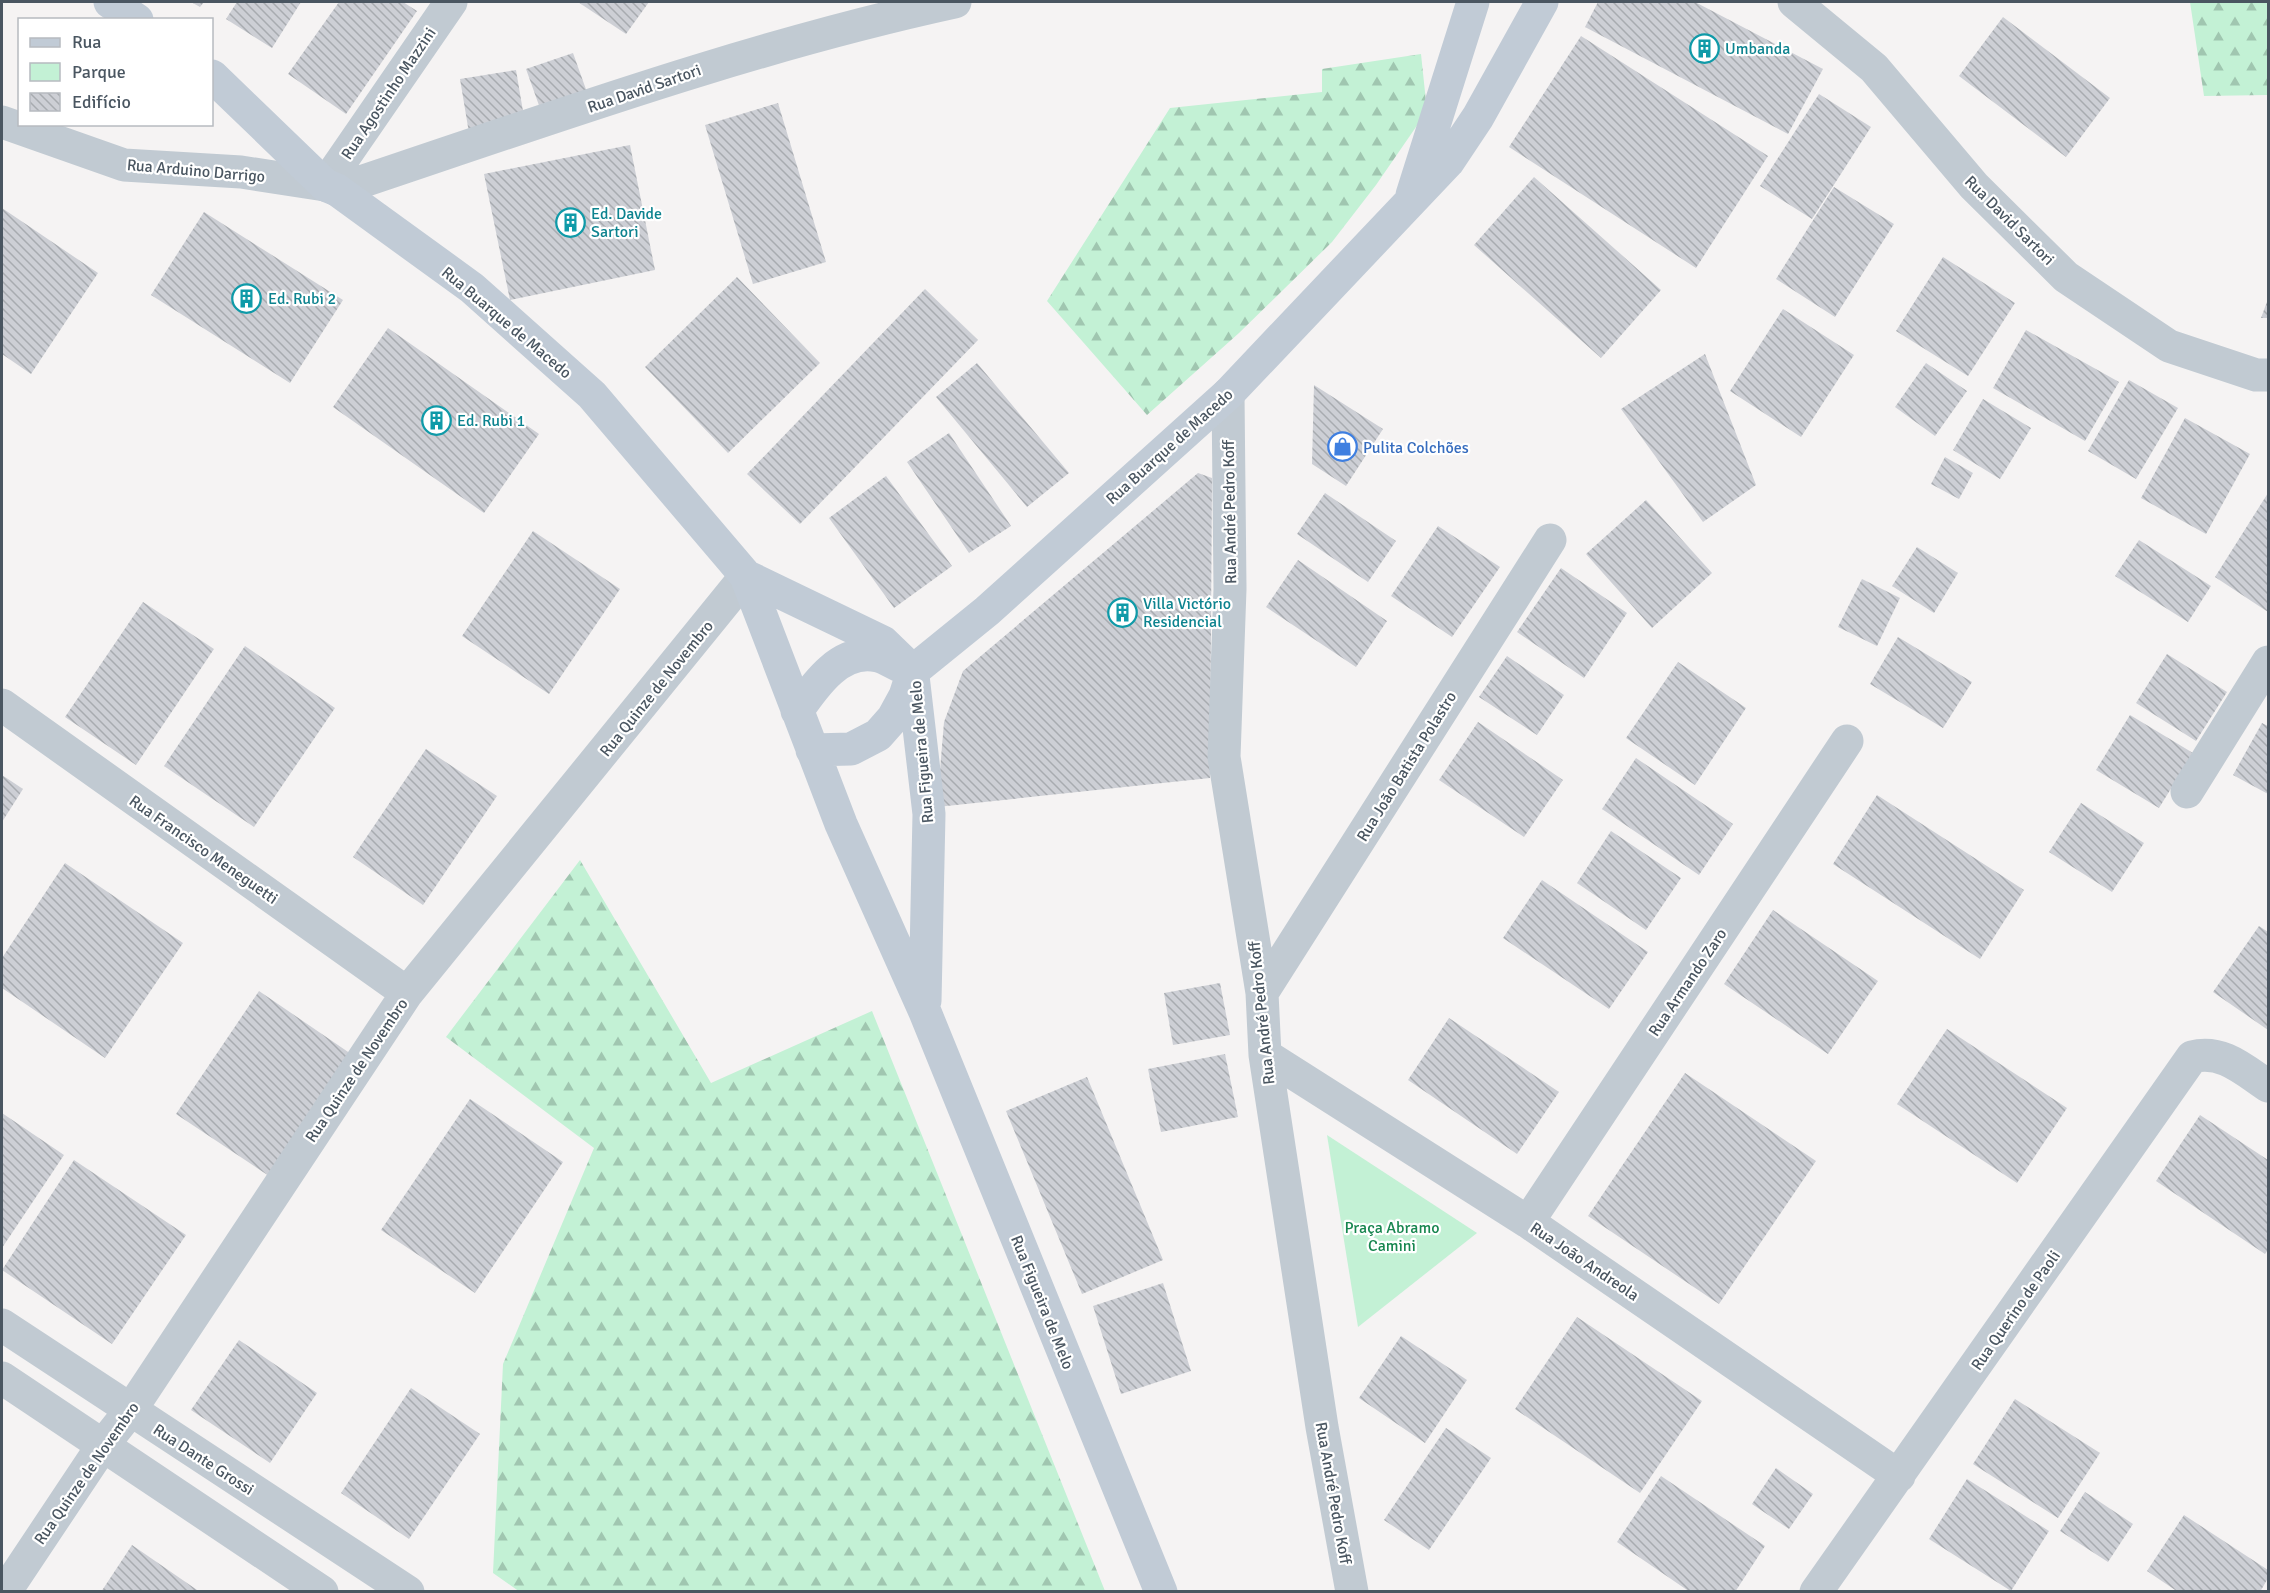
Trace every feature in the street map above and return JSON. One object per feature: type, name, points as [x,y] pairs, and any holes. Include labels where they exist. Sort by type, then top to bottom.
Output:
[{"type":"main road","points":[[110,2],[134,18]]},
{"type":"main road","name":"Rua Buarque de Macedo","points":[[1409,203],[1473,2]]},
{"type":"main road","name":"Rua Buarque de Macedo","points":[[746,576],[883,642],[913,671],[995,603],[1228,394],[1409,203],[1454,153],[1494,90],[1542,2]]},
{"type":"main road","name":"Rua Buarque de Macedo","points":[[213,77],[331,188],[472,288],[592,395],[746,576],[812,750]]},
{"type":"main road","points":[[797,711],[818,682],[840,663],[859,655],[878,656],[913,671],[905,696],[893,718],[878,735],[851,749],[812,750]]},
{"type":"main road","name":"Rua Figueira de Melo","points":[[913,671],[928,814],[925,1012]]},
{"type":"main road","name":"Rua Figueira de Melo","points":[[812,750],[925,1012],[1161,1592]]},
{"type":"street","name":"Rua Agostinho Mazzini","points":[[331,188],[451,2]]},
{"type":"street","name":"Rua David Sartori","points":[[331,188],[714,64],[893,15],[955,2]]},
{"type":"street","name":"Rua David Sartori","points":[[1794,2],[1874,68],[1974,186],[2066,277],[2169,346],[2256,375],[2268,375]]},
{"type":"street","name":"Rua Arduino Darrigo","points":[[2,122],[124,165],[241,172],[331,188]]},
{"type":"street","name":"Rua André Pedro Koff","points":[[1228,394],[1230,589],[1224,757],[1262,993],[1265,1055],[1322,1427],[1352,1592]]},
{"type":"street","name":"Rua João Batista Polastro","points":[[1262,993],[1550,540]]},
{"type":"street","name":"Rua Quinze de Novembro","points":[[5,1592],[103,1445],[130,1410],[407,993],[746,576]]},
{"type":"street","points":[[2187,792],[2268,662]]},
{"type":"street","name":"Rua Francisco Meneguetti","points":[[2,705],[407,993]]},
{"type":"street","name":"Rua Armando Zaro","points":[[1528,1222],[1847,741]]},
{"type":"street","name":"Rua Querino de Paoli","points":[[1816,1592],[2192,1057],[2208,1053],[2227,1059],[2268,1086]]},
{"type":"street","name":"Rua João Andreola","points":[[1265,1055],[1528,1222],[1899,1476]]},
{"type":"street","name":"Rua Dante Grossi","points":[[2,1325],[408,1592]]},
{"type":"street","points":[[2,1378],[322,1592]]},
{"type":"green space","points":[[2190,2],[2268,2],[2268,95],[2204,96]]},
{"type":"green space","points":[[1421,54],[1427,111],[1376,185],[1332,242],[1239,333],[1147,415],[1047,301],[1170,108],[1322,92],[1322,69]]},
{"type":"green space","points":[[580,860],[711,1083],[872,1011],[1105,1591],[520,1592],[493,1573],[503,1364],[594,1148],[446,1037]]},
{"type":"green space","name":"Praça Abramo Camini","points":[[1327,1135],[1477,1233],[1358,1327]]},
{"type":"building","points":[[191,2],[204,2],[200,7]]},
{"type":"building","points":[[237,2],[301,2],[272,48],[226,19]]},
{"type":"building","points":[[339,2],[403,2],[417,11],[346,114],[288,74]]},
{"type":"building","points":[[578,2],[649,2],[626,34]]},
{"type":"building","name":"Umbanda","points":[[1598,2],[1695,2],[1823,69],[1788,134],[1585,27]]},
{"type":"building","points":[[2003,17],[2110,98],[2066,157],[1959,76]]},
{"type":"building","points":[[1581,36],[1768,156],[1696,268],[1509,147]]},
{"type":"building","points":[[573,53],[588,95],[541,111],[526,69]]},
{"type":"building","points":[[516,70],[525,123],[469,133],[460,79]]},
{"type":"building","points":[[1819,94],[1871,127],[1812,219],[1760,186]]},
{"type":"building","points":[[778,103],[826,262],[753,284],[705,125]]},
{"type":"building","name":"Ed. Davide Sartori","points":[[630,145],[655,270],[510,300],[484,174]]},
{"type":"building","points":[[1534,177],[1661,290],[1601,358],[1474,245]]},
{"type":"building","points":[[1834,187],[1894,224],[1835,317],[1776,279]]},
{"type":"building","points":[[2,208],[98,273],[31,374],[2,354]]},
{"type":"building","name":"Ed. Rubi 2","points":[[204,212],[343,300],[290,383],[151,295]]},
{"type":"building","points":[[1943,257],[2015,303],[1968,376],[1896,331]]},
{"type":"building","points":[[737,277],[820,363],[728,453],[645,367]]},
{"type":"building","points":[[925,289],[978,340],[800,524],[747,474]]},
{"type":"building","points":[[2268,299],[2268,318],[2261,318]]},
{"type":"building","points":[[1783,309],[1854,355],[1801,437],[1730,391]]},
{"type":"building","name":"Ed. Rubi 1","points":[[388,328],[539,434],[484,513],[333,407]]},
{"type":"building","points":[[2026,330],[2119,382],[2085,441],[1993,388]]},
{"type":"building","points":[[1705,354],[1756,485],[1703,522],[1621,409]]},
{"type":"building","points":[[977,363],[1069,473],[1027,507],[936,397]]},
{"type":"building","points":[[1926,363],[1967,391],[1935,436],[1895,407]]},
{"type":"building","points":[[2129,380],[2178,408],[2136,479],[2088,451]]},
{"type":"building","name":"Pulita Colchões","points":[[1314,385],[1383,429],[1346,486],[1312,464]]},
{"type":"building","points":[[1983,399],[2031,428],[2000,479],[1953,450]]},
{"type":"building","points":[[2185,418],[2250,454],[2206,534],[2141,498]]},
{"type":"building","points":[[949,433],[1011,526],[969,553],[907,462]]},
{"type":"building","points":[[1945,457],[1973,473],[1959,499],[1931,484]]},
{"type":"building","name":"Villa Victório Residencial","points":[[1198,473],[1212,478],[1210,778],[937,807],[944,722],[963,671]]},
{"type":"building","points":[[886,476],[952,566],[894,608],[829,518]]},
{"type":"building","points":[[1325,493],[1396,541],[1368,582],[1297,534]]},
{"type":"building","points":[[2268,493],[2268,612],[2215,577]]},
{"type":"building","points":[[1646,500],[1712,573],[1652,628],[1586,554]]},
{"type":"building","points":[[1438,526],[1500,567],[1452,637],[1391,596]]},
{"type":"building","points":[[533,531],[620,589],[549,694],[462,636]]},
{"type":"building","points":[[2139,540],[2211,586],[2188,622],[2115,576]]},
{"type":"building","points":[[1917,547],[1958,573],[1934,613],[1892,586]]},
{"type":"building","points":[[1298,560],[1387,621],[1356,667],[1266,607]]},
{"type":"building","points":[[1561,568],[1627,613],[1584,678],[1517,632]]},
{"type":"building","points":[[1862,579],[1900,598],[1877,646],[1838,627]]},
{"type":"building","points":[[143,602],[214,649],[136,765],[65,717]]},
{"type":"building","points":[[1898,637],[1972,682],[1943,728],[1870,684]]},
{"type":"building","points":[[245,646],[335,708],[254,827],[164,766]]},
{"type":"building","points":[[2167,654],[2227,692],[2196,741],[2136,703]]},
{"type":"building","points":[[1507,656],[1564,695],[1537,735],[1479,697]]},
{"type":"building","points":[[1678,662],[1746,708],[1695,785],[1626,738]]},
{"type":"building","points":[[2130,715],[2193,753],[2159,808],[2096,770]]},
{"type":"building","points":[[1478,722],[1563,780],[1524,837],[1439,780]]},
{"type":"building","points":[[2262,723],[2268,726],[2268,794],[2233,775]]},
{"type":"building","points":[[426,749],[497,796],[423,905],[353,857]]},
{"type":"building","points":[[1636,758],[1733,824],[1699,875],[1602,809]]},
{"type":"building","points":[[2,775],[23,789],[2,822]]},
{"type":"building","points":[[1877,795],[2024,890],[1980,959],[1833,864]]},
{"type":"building","points":[[2081,803],[2144,843],[2112,892],[2049,852]]},
{"type":"building","points":[[1611,831],[1681,878],[1646,930],[1577,883]]},
{"type":"building","points":[[65,863],[183,943],[105,1058],[2,988],[2,958]]},
{"type":"building","points":[[1542,880],[1648,952],[1609,1009],[1503,938]]},
{"type":"building","points":[[1773,910],[1878,981],[1828,1054],[1724,984]]},
{"type":"building","points":[[2259,926],[2268,932],[2268,1030],[2213,992]]},
{"type":"building","points":[[1220,983],[1230,1035],[1173,1045],[1164,993]]},
{"type":"building","points":[[259,991],[354,1056],[272,1178],[176,1114]]},
{"type":"building","points":[[1449,1018],[1559,1092],[1517,1154],[1408,1080]]},
{"type":"building","points":[[1947,1029],[2067,1108],[2017,1183],[1897,1104]]},
{"type":"building","points":[[1225,1054],[1238,1117],[1161,1132],[1148,1069]]},
{"type":"building","points":[[1685,1073],[1816,1161],[1719,1304],[1588,1216]]},
{"type":"building","points":[[1087,1077],[1163,1260],[1082,1294],[1006,1111]]},
{"type":"building","points":[[470,1099],[563,1162],[475,1293],[381,1230]]},
{"type":"building","points":[[2,1113],[64,1155],[2,1248]]},
{"type":"building","points":[[2200,1115],[2268,1160],[2268,1250],[2265,1254],[2156,1181]]},
{"type":"building","points":[[74,1160],[186,1235],[112,1344],[2,1270]]},
{"type":"building","points":[[1163,1283],[1191,1371],[1121,1394],[1093,1306]]},
{"type":"building","points":[[1577,1317],[1702,1401],[1640,1493],[1515,1409]]},
{"type":"building","points":[[1401,1336],[1467,1380],[1425,1443],[1359,1398]]},
{"type":"building","points":[[239,1340],[317,1393],[270,1463],[191,1410]]},
{"type":"building","points":[[411,1388],[480,1434],[409,1539],[341,1493]]},
{"type":"building","points":[[2015,1399],[2100,1453],[2058,1518],[1973,1464]]},
{"type":"building","points":[[1446,1428],[1491,1458],[1429,1550],[1384,1520]]},
{"type":"building","points":[[1776,1468],[1813,1494],[1789,1529],[1752,1504]]},
{"type":"building","points":[[1661,1476],[1765,1546],[1735,1592],[1690,1592],[1617,1542]]},
{"type":"building","points":[[1967,1479],[2049,1531],[2011,1591],[1929,1539]]},
{"type":"building","points":[[2085,1492],[2133,1524],[2108,1562],[2060,1531]]},
{"type":"building","points":[[2184,1515],[2268,1570],[2268,1578],[2260,1592],[2178,1592],[2147,1571]]},
{"type":"building","points":[[132,1545],[200,1592],[101,1592]]},
{"type":"place","name":"Umbanda","points":[[1704,48]]},
{"type":"place","name":"Ed. Davide Sartori","points":[[570,222]]},
{"type":"place","name":"Ed. Rubi 2","points":[[247,298]]},
{"type":"place","name":"Ed. Rubi 1","points":[[436,420]]},
{"type":"place","name":"Pulita Colchões","points":[[1342,447]]},
{"type":"place","name":"Villa Victório Residencial","points":[[1122,612]]}]
